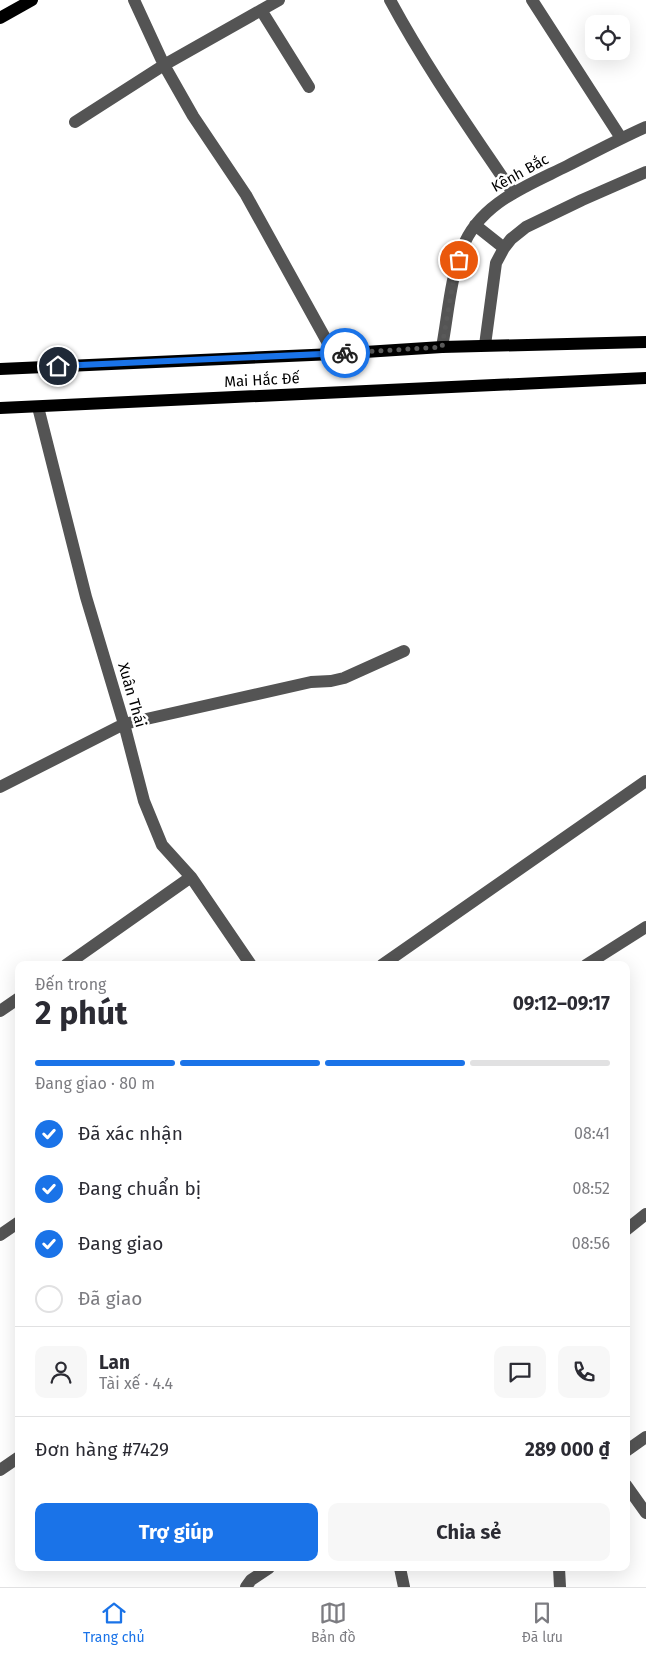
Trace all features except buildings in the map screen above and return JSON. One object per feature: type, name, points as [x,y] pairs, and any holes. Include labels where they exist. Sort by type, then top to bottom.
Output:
[{"type":"main road","points":[[0,18],[29,1]]},
{"type":"main road","name":"Mai Hắc Đế","points":[[0,369],[334,354],[442,347],[646,342]]},
{"type":"main road","name":"Mai Hắc Đế","points":[[0,408],[646,378]]},
{"type":"street","points":[[134,0],[164,65],[193,116],[246,195],[334,354]]},
{"type":"street","points":[[75,122],[164,65],[279,0]]},
{"type":"street","points":[[390,0],[408,34],[433,74],[513,193]]},
{"type":"street","points":[[532,0],[621,138]]},
{"type":"street","points":[[261,10],[309,87]]},
{"type":"street","name":"Kênh Bắc","points":[[442,347],[455,271],[462,249],[476,225],[492,208],[513,193],[646,127]]},
{"type":"street","points":[[486,346],[496,263],[510,239],[526,227],[646,172]]},
{"type":"street","points":[[476,225],[504,248]]},
{"type":"street","name":"Xuân Thái","points":[[38,406],[86,597],[124,724],[144,802],[162,844],[191,876],[248,961]]},
{"type":"street","points":[[0,787],[124,724],[311,682],[330,682],[344,678],[404,651]]},
{"type":"street","points":[[388,961],[646,781]]},
{"type":"street","points":[[72,961],[191,876]]},
{"type":"street","points":[[592,961],[646,927]]},
{"type":"street","points":[[0,1011],[15,1001]]},
{"type":"street","points":[[630,1227],[646,1214]]},
{"type":"street","points":[[0,1235],[15,1225]]},
{"type":"street","points":[[630,1448],[646,1437]]},
{"type":"street","points":[[0,1470],[15,1460]]},
{"type":"street","points":[[630,1491],[646,1513]]},
{"type":"street","points":[[246,1587],[251,1580],[264,1571]]},
{"type":"street","points":[[401,1571],[404,1587]]},
{"type":"street","points":[[559,1571],[560,1587]]},
{"type":"way so far","points":[[345,353],[442,347],[455,271],[459,260]]},
{"type":"route","points":[[58,366],[345,353]]}]
